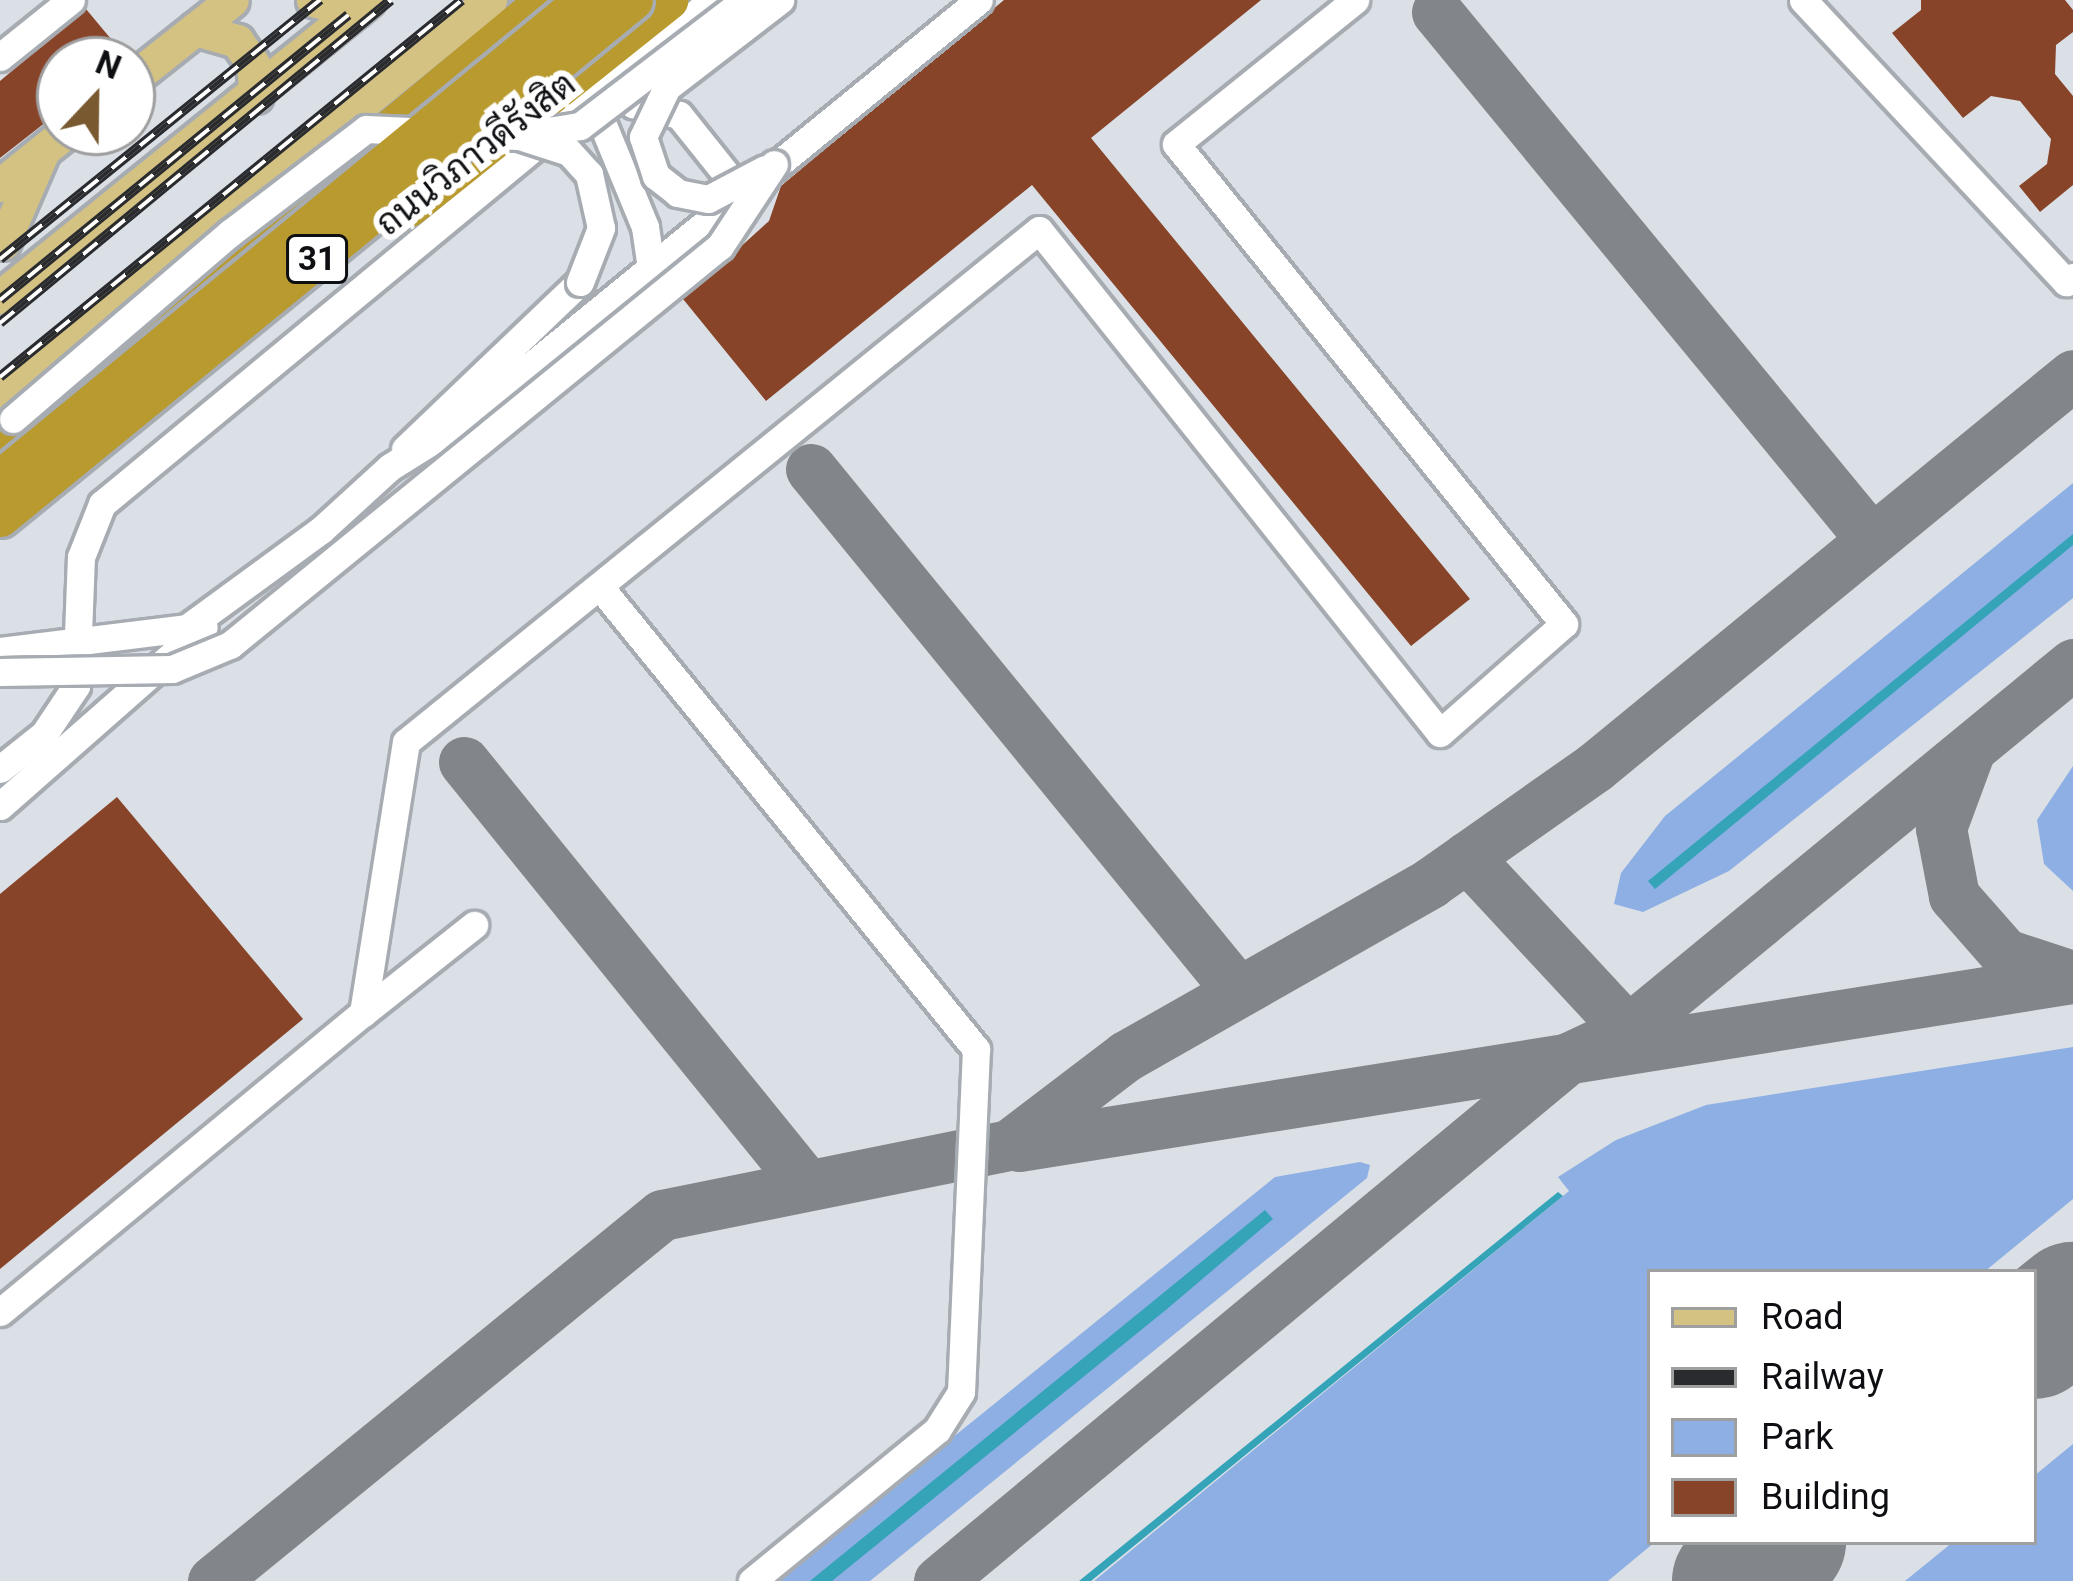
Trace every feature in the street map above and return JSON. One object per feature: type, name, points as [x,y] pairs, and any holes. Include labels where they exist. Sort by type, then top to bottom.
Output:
[{"type":"highway","name":"ถนนวิภาวดีรังสิต","points":[[3,424],[545,0]]},
{"type":"highway","name":"31","points":[[0,478],[584,0]]},
{"type":"highway","name":"31","points":[[0,517],[633,0]]},
{"type":"highway","name":"ถนนวิภาวดีรังสิต","points":[[0,531],[595,83],[668,0]]},
{"type":"main road","points":[[156,61],[232,0]]},
{"type":"main road","points":[[313,0],[362,6]]},
{"type":"main road","points":[[3,424],[490,0]]},
{"type":"main road","points":[[1,296],[362,6]]},
{"type":"main road","points":[[195,29],[237,41],[253,64],[256,95]]},
{"type":"main road","points":[[0,185],[36,156]]},
{"type":"main road","points":[[1,296],[2,234],[46,156]]},
{"type":"street","points":[[0,57],[71,0]]},
{"type":"street","points":[[0,770],[67,706],[80,638],[81,556],[102,505],[595,83],[712,0]]},
{"type":"street","points":[[3,424],[230,233],[366,129],[518,136],[580,126],[745,0]]},
{"type":"street","points":[[780,0],[667,87],[643,137],[656,176],[678,194],[708,199],[774,164],[976,0]]},
{"type":"street","points":[[390,467],[462,422],[976,0]]},
{"type":"street","points":[[363,1013],[406,742],[1040,230],[1440,733],[1564,624],[1176,144],[1355,0]]},
{"type":"street","points":[[1803,0],[2066,282],[2073,277]]},
{"type":"street","points":[[595,83],[633,104],[679,116],[742,194]]},
{"type":"street","points":[[595,83],[645,227],[651,268]]},
{"type":"street","points":[[0,651],[187,628],[321,530],[390,467],[438,410],[580,282],[601,228],[589,174],[569,152],[518,136]]},
{"type":"street","points":[[0,672],[172,669],[230,645],[720,247],[774,164]]},
{"type":"street","points":[[0,806],[245,582]]},
{"type":"street","points":[[599,587],[976,1049],[961,1392],[937,1430],[752,1581]]},
{"type":"street","points":[[0,1312],[473,926]]},
{"type":"green space","points":[[2073,483],[2073,598],[1729,871],[1643,912],[1614,904],[1621,873],[1665,816]]},
{"type":"green space","points":[[2073,766],[2073,891],[2044,864],[2037,820]]},
{"type":"green space","points":[[2073,1047],[2073,1199],[1988,1269],[1647,1269],[1647,1545],[1651,1545],[1608,1581],[1094,1581],[1569,1191],[1558,1177],[1616,1140],[1706,1105]]},
{"type":"green space","points":[[1360,1162],[1370,1165],[1367,1178],[870,1581],[775,1581],[1275,1177]]},
{"type":"green space","points":[[2073,1444],[2073,1581],[1905,1581],[1949,1545],[2037,1545],[2037,1474]]},
{"type":"shaded area","points":[[2073,534],[2073,545],[1655,889],[1648,881]]},
{"type":"shaded area","points":[[1558,1192],[1563,1196],[1091,1581],[1079,1581]]},
{"type":"shaded area","points":[[1265,1210],[1273,1219],[1167,1309],[832,1581],[810,1581]]},
{"type":"building","points":[[1004,0],[1261,0],[1091,138],[1470,599],[1411,646],[1032,185],[766,401],[683,299],[769,221],[781,186]]},
{"type":"building","points":[[1921,0],[2065,0],[2073,10],[2073,32],[2056,45],[2055,74],[2073,96],[2073,185],[2040,212],[2019,186],[2047,164],[2051,139],[2020,101],[1991,96],[1963,118],[1892,33],[1921,10]]},
{"type":"building","points":[[86,9],[108,36],[54,36]]},
{"type":"building","points":[[36,51],[36,130],[0,158],[0,81]]},
{"type":"building","points":[[117,797],[303,1019],[0,1269],[0,894]]},
{"type":"taxiway","points":[[1437,12],[1871,539]]},
{"type":"taxiway","points":[[213,1581],[662,1215],[1009,1145],[1126,1056],[1430,883],[1595,767],[2073,375]]},
{"type":"taxiway","points":[[811,469],[1237,990]]},
{"type":"taxiway","points":[[939,1581],[1570,1057],[1628,1030],[2073,664]]},
{"type":"taxiway","points":[[1968,755],[1941,828],[1954,896],[2005,954],[2066,974]]},
{"type":"taxiway","points":[[464,762],[806,1184]]},
{"type":"taxiway","points":[[1467,857],[1628,1030]]},
{"type":"taxiway","points":[[1019,1146],[2073,978]]},
{"type":"runway","points":[[2037,1334],[2073,1305]]},
{"type":"runway","points":[[1735,1581],[1779,1545]]},
{"type":"railway","points":[[0,259],[320,0]]},
{"type":"railway","points":[[0,323],[391,0]]},
{"type":"railway","points":[[0,377],[462,0]]},
{"type":"railway","points":[[0,300],[348,15]]}]
